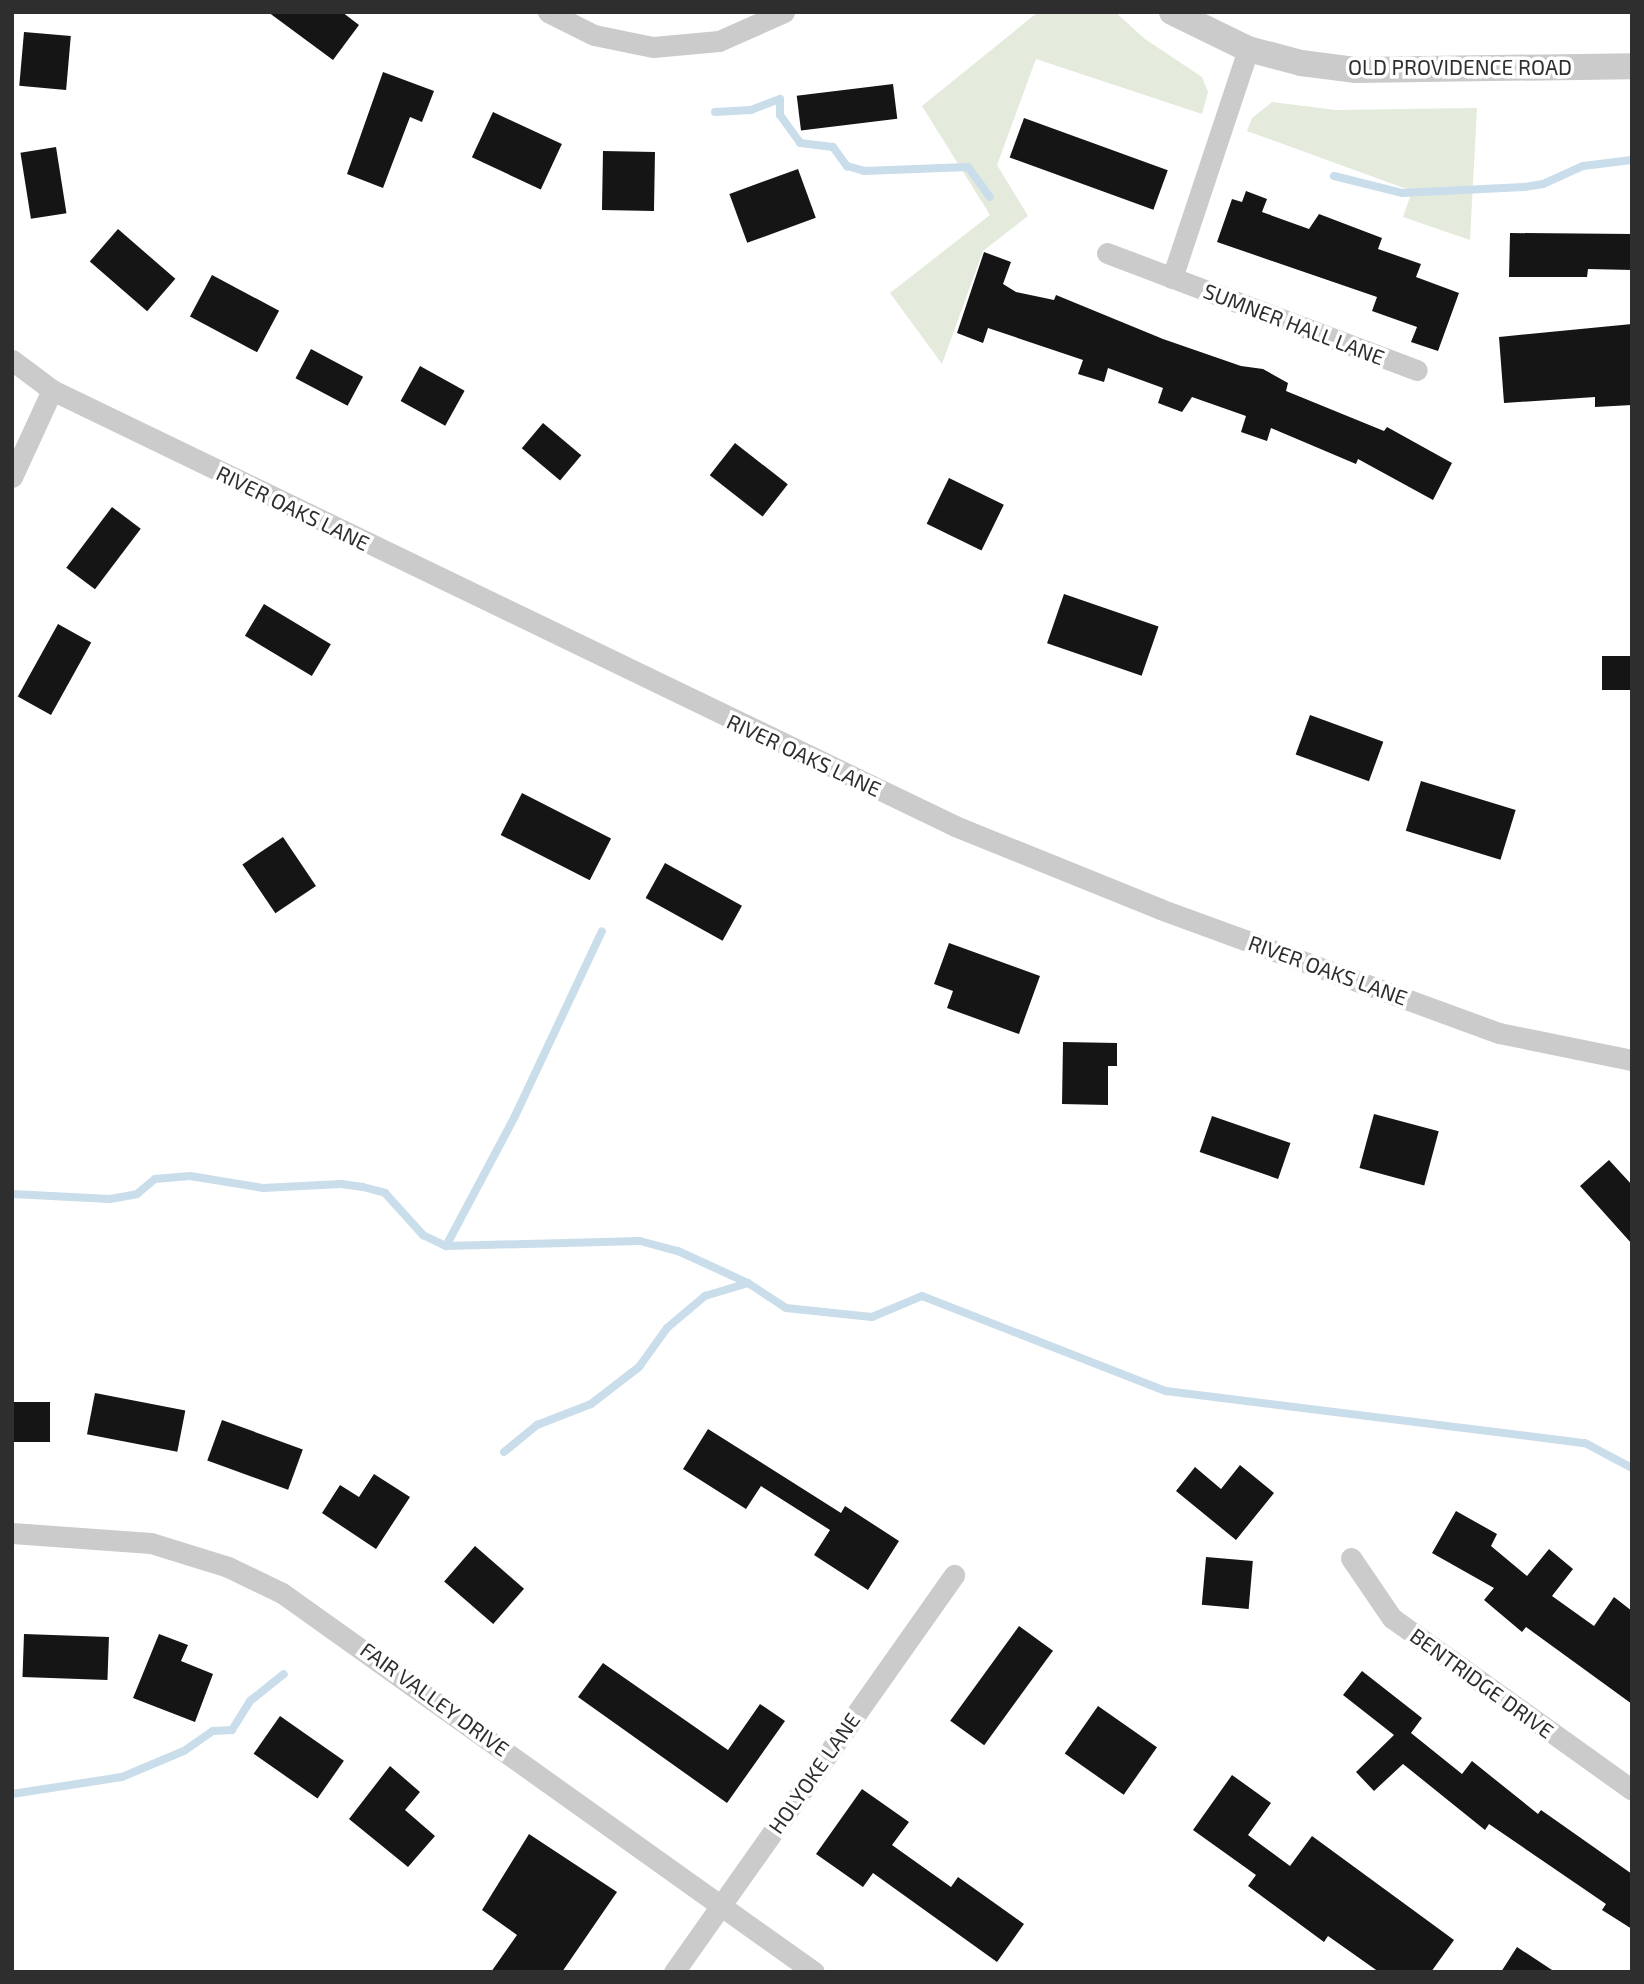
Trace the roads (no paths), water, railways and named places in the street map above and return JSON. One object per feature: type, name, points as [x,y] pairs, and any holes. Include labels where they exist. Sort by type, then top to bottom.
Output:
[{"type":"street","points":[[548,12],[594,35],[653,47],[719,41],[784,12]]},
{"type":"street","name":"OLD PROVIDENCE ROAD","points":[[1172,12],[1248,49],[1301,63],[1355,70],[1632,66]]},
{"type":"street","points":[[1172,278],[1248,49]]},
{"type":"street","name":"SUMNER HALL LANE","points":[[1107,253],[1417,370]]},
{"type":"street","name":"RIVER OAKS LANE","points":[[12,360],[52,390],[955,827],[1160,909],[1499,1033],[1632,1060]]},
{"type":"street","points":[[12,477],[52,390]]},
{"type":"street","name":"FAIR VALLEY DRIVE","points":[[12,1533],[150,1543],[228,1567],[282,1593],[814,1972]]},
{"type":"street","name":"BENTRIDGE DRIVE","points":[[1351,1559],[1392,1618],[1632,1790]]},
{"type":"street","name":"HOLYOKE LANE","points":[[674,1972],[954,1575]]},
{"type":"waterway","points":[[715,112],[751,110],[780,99],[780,115],[800,143],[833,147],[847,166],[864,171],[968,167],[990,197]]},
{"type":"waterway","points":[[1334,176],[1402,193],[1524,187],[1543,184],[1583,166],[1632,160]]},
{"type":"waterway","points":[[446,1246],[515,1116],[602,931]]},
{"type":"waterway","points":[[12,1194],[110,1199],[137,1194],[155,1179],[190,1176],[263,1188],[341,1184],[363,1187],[385,1193],[423,1235],[446,1246],[640,1241],[678,1251],[748,1283],[786,1308],[872,1317],[922,1296],[1166,1391],[1585,1443],[1632,1468]]},
{"type":"waterway","points":[[504,1452],[537,1425],[591,1404],[639,1367],[667,1328],[705,1296],[748,1283]]},
{"type":"waterway","points":[[12,1794],[122,1777],[184,1751],[213,1731],[232,1730],[250,1701],[284,1674]]}]
